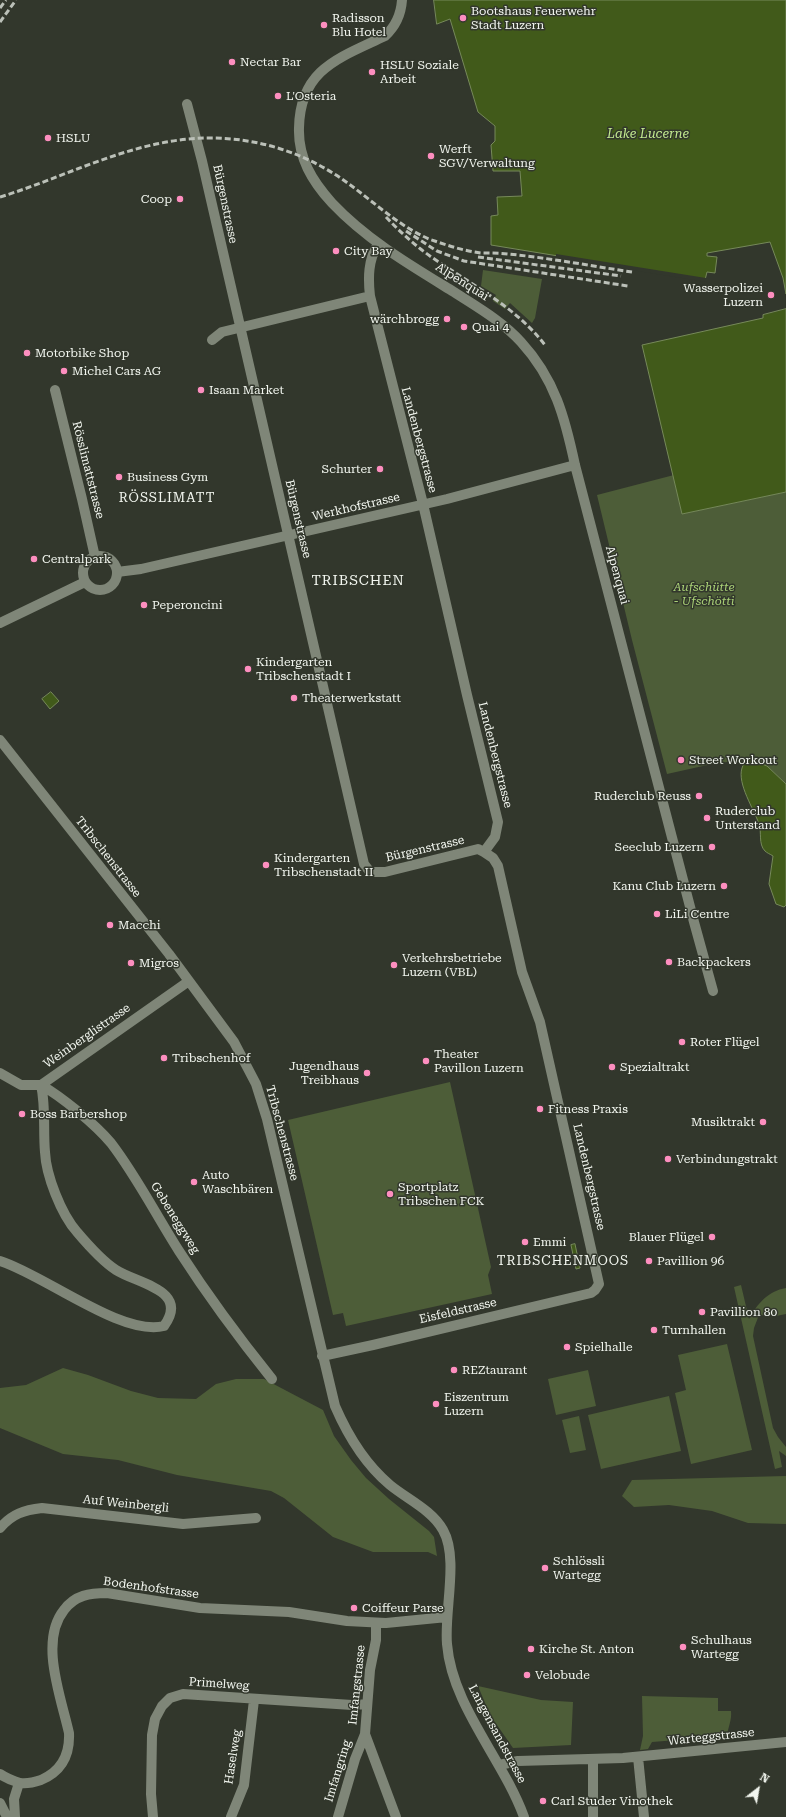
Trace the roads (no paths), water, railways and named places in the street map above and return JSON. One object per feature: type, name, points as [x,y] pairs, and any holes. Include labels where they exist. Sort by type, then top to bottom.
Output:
[{"type":"street","name":"Alpenquai","points":[[402,2],[397,22],[385,36],[333,61],[321,71],[311,84],[305,95],[299,121],[300,148],[311,176],[342,214],[378,244],[482,310],[504,326],[521,342],[544,372],[558,398],[567,425],[575,465],[713,990]]},
{"type":"street","name":"Bürgenstrasse","points":[[187,104],[202,161],[364,864],[370,872],[385,872],[478,849],[484,852]]},
{"type":"street","name":"Landenbergstrasse","points":[[378,244],[370,264],[368,276],[370,296],[423,504],[498,822],[495,837],[484,852],[493,858],[498,866],[522,972],[540,1022],[599,1280],[598,1287]]},
{"type":"street","points":[[212,340],[222,332],[370,296]]},
{"type":"street","name":"Rösslimattstrasse","points":[[55,390],[95,557]]},
{"type":"street","name":"Werkhofstrasse","points":[[117,572],[141,569],[289,536],[423,504],[575,465]]},
{"type":"street","points":[[95,557],[105,557],[110,560],[116,567],[117,572],[113,584],[104,590],[93,589],[85,582],[83,577],[84,567],[90,559],[95,557]]},
{"type":"street","points":[[0,623],[85,582]]},
{"type":"street","name":"Tribschenstrasse","points":[[0,740],[189,982],[237,1047],[256,1084],[267,1119],[335,1406],[351,1438],[370,1465],[389,1484],[436,1520],[443,1530],[448,1543]]},
{"type":"street","name":"Weinberglistrasse","points":[[0,1261],[27,1271],[84,1304],[144,1328],[155,1329],[164,1326],[170,1318],[172,1308],[169,1298],[160,1290],[134,1280],[115,1270],[76,1231],[69,1221],[48,1175],[45,1152],[43,1095],[40,1085],[189,982]]},
{"type":"street","points":[[0,1073],[21,1085],[40,1085]]},
{"type":"street","name":"Gebeneggweg","points":[[40,1085],[61,1098],[110,1142],[213,1302],[272,1379]]},
{"type":"street","name":"Eisfeldstrasse","points":[[322,1356],[591,1292],[598,1287]]},
{"type":"street","name":"Auf Weinbergli","points":[[0,1528],[11,1517],[18,1513],[42,1508],[183,1524],[256,1518]]},
{"type":"street","name":"Langensandstrasse","points":[[448,1543],[450,1561],[447,1644],[449,1660],[456,1683],[469,1712],[499,1764],[524,1817]]},
{"type":"street","name":"Bodenhofstrasse","points":[[19,1783],[36,1782],[51,1776],[61,1766],[70,1746],[69,1733],[53,1661],[51,1644],[54,1628],[59,1616],[70,1603],[80,1596],[95,1593],[108,1593],[200,1608],[289,1612],[347,1621],[376,1623],[447,1617]]},
{"type":"street","name":"Imfangstrasse","points":[[376,1623],[365,1734],[396,1817]]},
{"type":"street","name":"Primelweg","points":[[153,1817],[151,1794],[152,1735],[155,1719],[162,1706],[170,1698],[183,1694],[254,1700],[352,1705],[367,1704]]},
{"type":"street","name":"Haselweg","points":[[231,1817],[244,1785],[254,1700]]},
{"type":"street","name":"Imfangring","points":[[338,1817],[355,1759],[365,1734]]},
{"type":"street","name":"Warteggstrasse","points":[[499,1764],[518,1761],[593,1760],[638,1757],[786,1742]]},
{"type":"street","points":[[638,1757],[644,1817]]},
{"type":"street","points":[[593,1760],[593,1817]]},
{"type":"street","points":[[0,1774],[19,1783],[14,1799],[15,1817]]},
{"type":"street","points":[[0,1803],[7,1817]]},
{"type":"water","name":"Lake Lucerne","points":[[434,0],[786,0],[786,294],[783,278],[770,242],[707,253],[707,256],[717,257],[715,273],[707,272],[705,280],[491,245],[491,216],[498,215],[497,197],[522,196],[520,171],[493,171],[491,145],[495,141],[495,126],[478,112],[450,19],[437,24]]},
{"type":"water","points":[[786,309],[786,492],[682,514],[642,345],[763,318],[763,315]]},
{"type":"water","points":[[51,692],[59,701],[50,709],[42,699]]},
{"type":"water","points":[[750,759],[767,766],[786,784],[786,905],[784,907],[776,904],[769,884],[773,856],[766,852],[763,848],[759,824],[742,781],[741,774],[743,766]]},
{"type":"water","points":[[575,1244],[580,1268],[576,1269],[571,1245]]},
{"type":"railway","points":[[0,8],[6,0]]},
{"type":"railway","points":[[0,22],[16,0]]},
{"type":"railway","points":[[0,197],[129,151],[155,144],[210,138],[247,141],[283,150],[317,164],[349,184],[408,228],[429,239],[481,253],[501,253],[632,272]]},
{"type":"railway","points":[[386,217],[427,254],[510,310],[534,332],[545,345]]},
{"type":"railway","points":[[406,231],[437,251],[464,261],[628,286]]},
{"type":"railway","points":[[478,257],[621,276]]},
{"type":"place","name":"Bootshaus Feuerwehr Stadt Luzern","points":[[463,18]]},
{"type":"place","name":"Radisson Blu Hotel","points":[[324,25]]},
{"type":"place","name":"Nectar Bar","points":[[232,62]]},
{"type":"place","name":"HSLU Soziale Arbeit","points":[[372,72]]},
{"type":"place","name":"L'Osteria","points":[[278,96]]},
{"type":"place","name":"HSLU","points":[[48,138]]},
{"type":"place","name":"Werft SGV/Verwaltung","points":[[431,156]]},
{"type":"place","name":"Coop","points":[[180,199]]},
{"type":"place","name":"City Bay","points":[[336,251]]},
{"type":"place","name":"Wasserpolizei Luzern","points":[[771,295]]},
{"type":"place","name":"wärchbrogg","points":[[447,319]]},
{"type":"place","name":"Quai 4","points":[[464,327]]},
{"type":"place","name":"Motorbike Shop","points":[[27,353]]},
{"type":"place","name":"Michel Cars AG","points":[[64,371]]},
{"type":"place","name":"Isaan Market","points":[[201,390]]},
{"type":"place","name":"Schurter","points":[[380,469]]},
{"type":"place","name":"Business Gym","points":[[119,477]]},
{"type":"place","name":"Centralpark","points":[[34,559]]},
{"type":"place","name":"Peperoncini","points":[[144,605]]},
{"type":"place","name":"Kindergarten Tribschenstadt I","points":[[248,669]]},
{"type":"place","name":"Theaterwerkstatt","points":[[294,698]]},
{"type":"place","name":"Street Workout","points":[[681,760]]},
{"type":"place","name":"Ruderclub Reuss","points":[[699,796]]},
{"type":"place","name":"Ruderclub Unterstand","points":[[707,818]]},
{"type":"place","name":"Seeclub Luzern","points":[[712,847]]},
{"type":"place","name":"Kindergarten Tribschenstadt II","points":[[266,865]]},
{"type":"place","name":"Kanu Club Luzern","points":[[724,886]]},
{"type":"place","name":"LiLi Centre","points":[[657,914]]},
{"type":"place","name":"Macchi","points":[[110,925]]},
{"type":"place","name":"Backpackers","points":[[669,962]]},
{"type":"place","name":"Migros","points":[[131,963]]},
{"type":"place","name":"Verkehrsbetriebe Luzern (VBL)","points":[[394,965]]},
{"type":"place","name":"Roter Flügel","points":[[682,1042]]},
{"type":"place","name":"Tribschenhof","points":[[164,1058]]},
{"type":"place","name":"Theater Pavillon Luzern","points":[[426,1061]]},
{"type":"place","name":"Spezialtrakt","points":[[612,1067]]},
{"type":"place","name":"Jugendhaus Treibhaus","points":[[367,1073]]},
{"type":"place","name":"Fitness Praxis","points":[[540,1109]]},
{"type":"place","name":"Boss Barbershop","points":[[22,1114]]},
{"type":"place","name":"Musiktrakt","points":[[763,1122]]},
{"type":"place","name":"Verbindungstrakt","points":[[668,1159]]},
{"type":"place","name":"Auto Waschbären","points":[[194,1182]]},
{"type":"place","name":"Sportplatz Tribschen FCK","points":[[390,1194]]},
{"type":"place","name":"Blauer Flügel","points":[[712,1237]]},
{"type":"place","name":"Emmi","points":[[525,1242]]},
{"type":"place","name":"Pavillion 96","points":[[649,1261]]},
{"type":"place","name":"Pavillion 80","points":[[702,1312]]},
{"type":"place","name":"Turnhallen","points":[[654,1330]]},
{"type":"place","name":"Spielhalle","points":[[567,1347]]},
{"type":"place","name":"REZtaurant","points":[[454,1370]]},
{"type":"place","name":"Eiszentrum Luzern","points":[[436,1404]]},
{"type":"place","name":"Schlössli Wartegg","points":[[545,1568]]},
{"type":"place","name":"Coiffeur Parse","points":[[354,1608]]},
{"type":"place","name":"Schulhaus Wartegg","points":[[683,1647]]},
{"type":"place","name":"Kirche St. Anton","points":[[531,1649]]},
{"type":"place","name":"Velobude","points":[[527,1675]]},
{"type":"place","name":"Carl Studer Vinothek","points":[[543,1801]]},
{"type":"district","name":"RÖSSLIMATT","points":[[167,498]]},
{"type":"district","name":"TRIBSCHEN","points":[[358,581]]},
{"type":"district","name":"TRIBSCHENMOOS","points":[[563,1261]]},
{"type":"park label","name":"Aufschütte - Ufschötti","points":[[704,594]]}]
